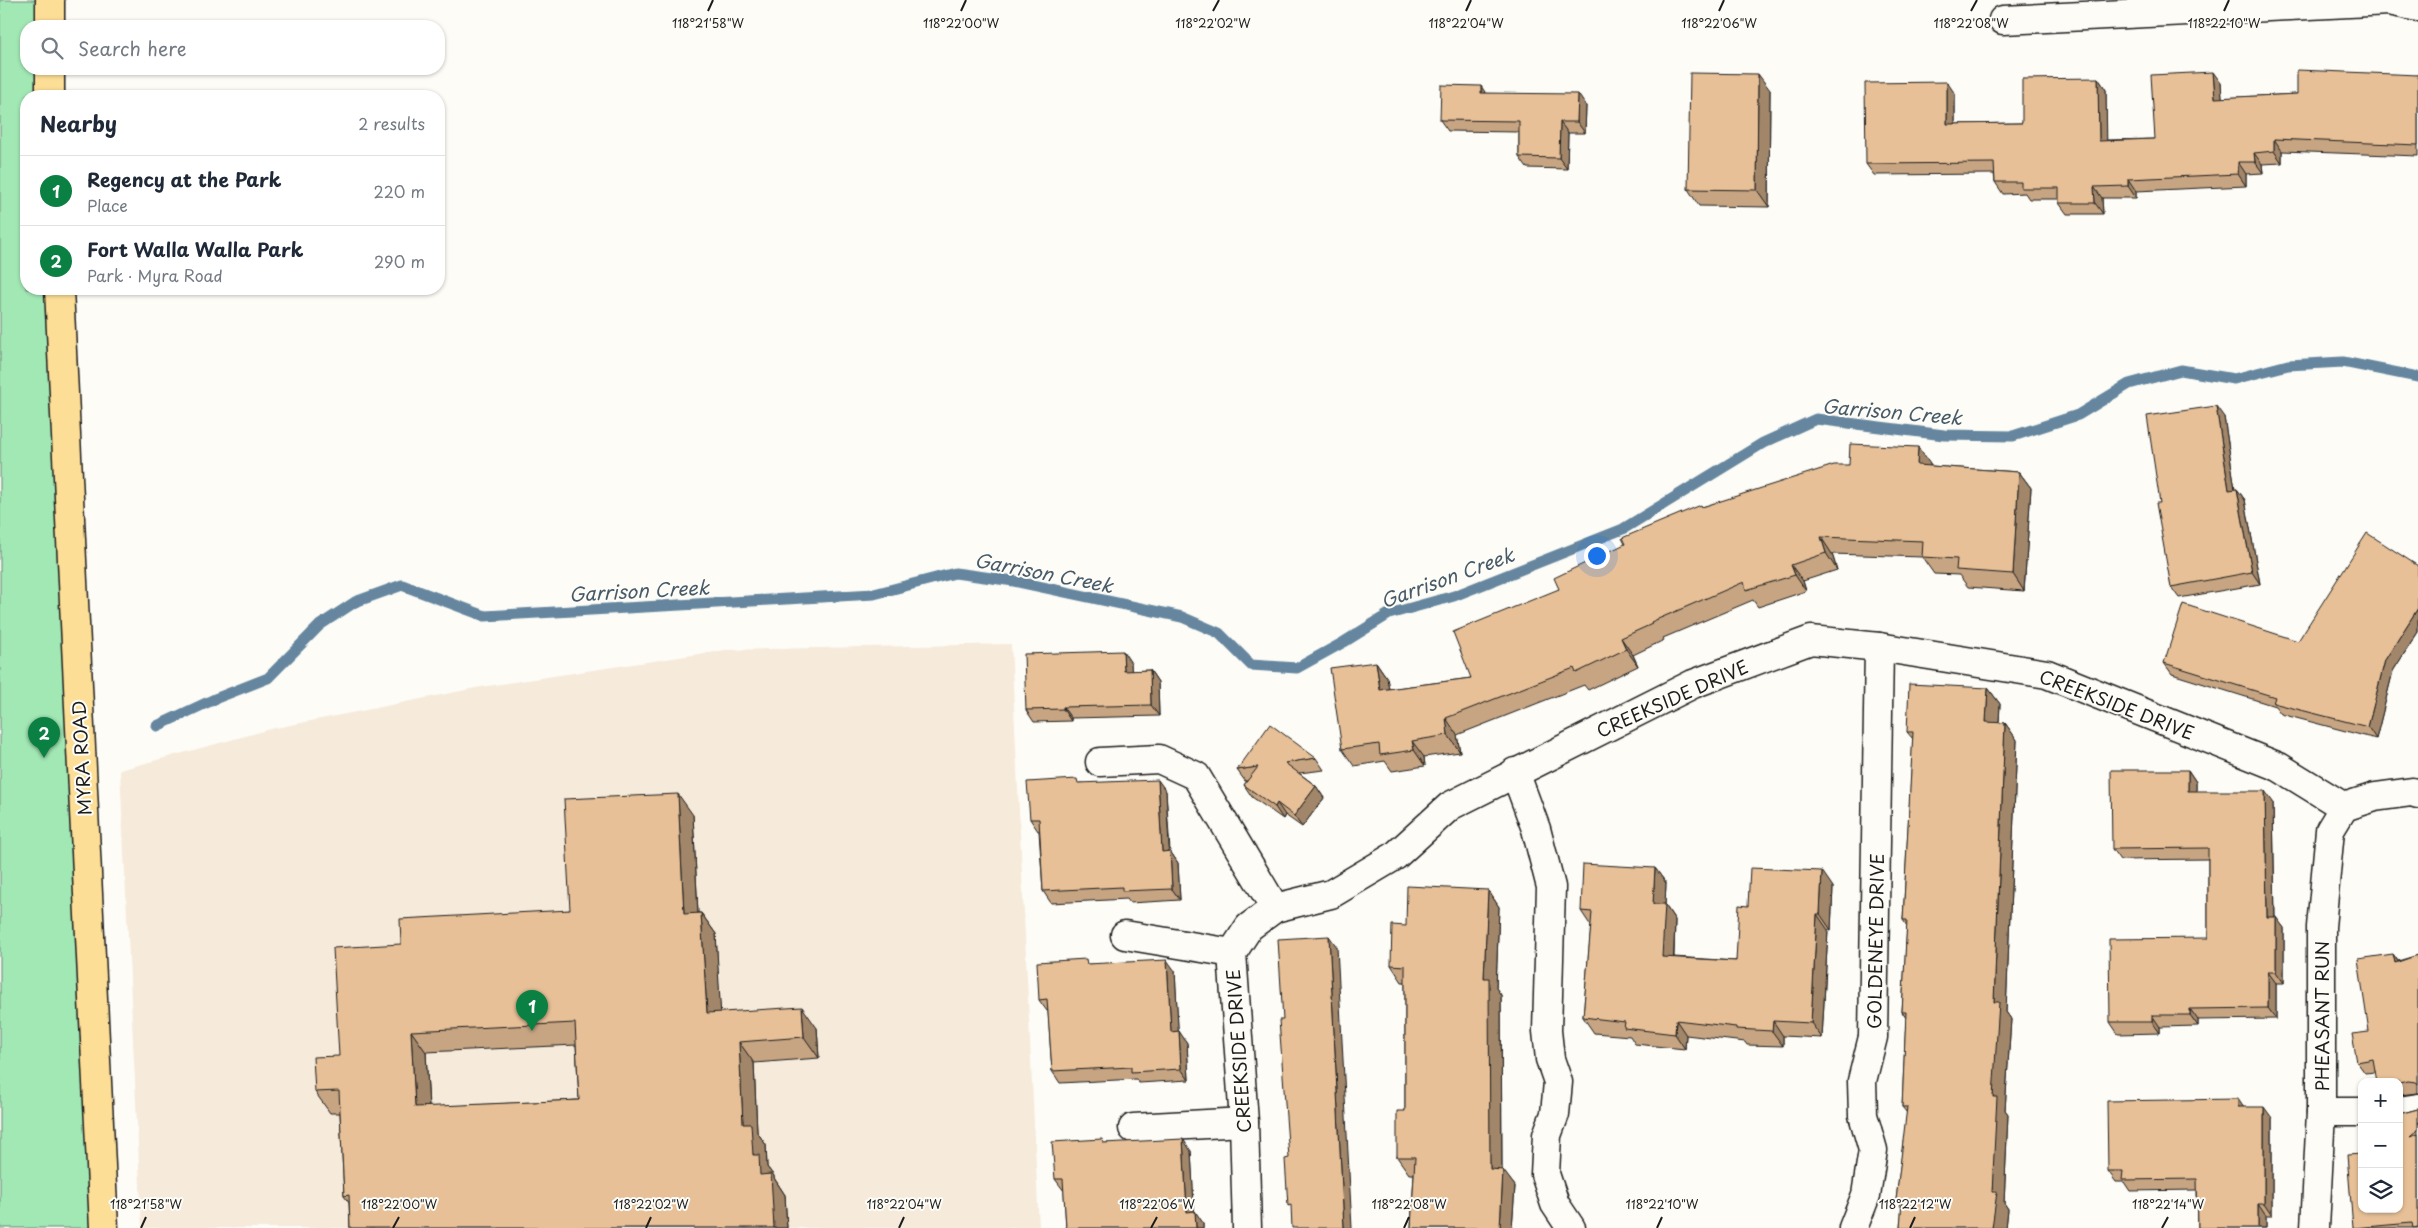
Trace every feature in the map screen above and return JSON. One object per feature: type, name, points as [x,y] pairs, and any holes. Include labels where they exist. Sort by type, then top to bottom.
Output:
[{"type":"highway","points":[[50,0],[50,20]]},
{"type":"highway","points":[[50,75],[50,90]]},
{"type":"highway","name":"MYRA ROAD","points":[[59,295],[104,1228]]},
{"type":"street","points":[[2003,20],[2389,0],[2418,7]]},
{"type":"street","name":"CREEKSIDE DRIVE","points":[[1247,1228],[1244,1122],[1232,953],[1249,927],[1275,908],[1331,894],[1395,856],[1450,806],[1693,684],[1811,640],[1879,647],[2047,674],[2279,767],[2344,808]]},
{"type":"street","name":"GOLDENEYE DRIVE","points":[[1853,1228],[1866,1195],[1873,1150],[1864,1115],[1862,1081],[1873,1037],[1879,647]]},
{"type":"street","points":[[1100,762],[1159,759],[1196,776],[1275,908]]},
{"type":"street","points":[[1515,772],[1536,829],[1551,886],[1547,1031],[1550,1059],[1558,1082],[1555,1114],[1547,1135],[1545,1174],[1555,1204],[1571,1228]]},
{"type":"street","points":[[2344,808],[2375,797],[2412,792],[2418,794]]},
{"type":"street","name":"PHEASANT RUN","points":[[2315,1228],[2321,1112],[2321,927],[2330,830],[2344,808]]},
{"type":"street","points":[[1124,935],[1232,953]]},
{"type":"street","points":[[2403,1110],[2418,1108]]},
{"type":"street","points":[[2321,1112],[2358,1112]]},
{"type":"street","points":[[1133,1128],[1244,1122]]},
{"type":"shaded area","points":[[1011,644],[1039,1228],[142,1228],[120,770],[271,729],[481,687],[726,650]]},
{"type":"green space","points":[[0,0],[59,0],[60,20],[20,20],[20,75],[62,75],[63,90],[20,90],[20,295],[71,295],[107,1228],[0,1228]]},
{"type":"building","points":[[2297,70],[2418,75],[2418,145],[2274,139],[2274,151],[2254,153],[2255,162],[2238,162],[2238,174],[2128,179],[2128,186],[2094,187],[2095,203],[2059,203],[2059,188],[2021,188],[2021,182],[1995,182],[1994,163],[1866,164],[1865,83],[1947,82],[1947,124],[2022,123],[2022,79],[2098,78],[2099,141],[2155,139],[2151,75],[2213,72],[2215,98],[2297,94]]},
{"type":"building","points":[[1690,73],[1758,74],[1757,190],[1688,189]]},
{"type":"building","points":[[1441,85],[1481,86],[1481,93],[1578,94],[1577,122],[1560,122],[1559,158],[1519,157],[1519,121],[1440,120]]},
{"type":"building","points":[[2216,406],[2229,490],[2237,489],[2252,572],[2171,587],[2156,503],[2160,503],[2147,416]]},
{"type":"building","points":[[1850,444],[1918,447],[1917,465],[2019,472],[2013,574],[1956,570],[1957,559],[1922,557],[1923,541],[1821,537],[1826,553],[1791,565],[1795,575],[1746,590],[1744,582],[1651,622],[1652,624],[1621,638],[1626,649],[1576,673],[1574,668],[1446,718],[1448,735],[1412,741],[1414,750],[1380,755],[1379,744],[1342,749],[1330,668],[1376,662],[1380,690],[1471,678],[1453,632],[1559,589],[1554,578],[1625,544],[1622,538],[1701,505],[1702,507],[1834,465],[1849,465]]},
{"type":"building","points":[[2367,533],[2418,566],[2418,608],[2385,660],[2368,727],[2273,703],[2275,697],[2164,663],[2183,604],[2298,641]]},
{"type":"building","points":[[1123,651],[1124,671],[1150,670],[1151,705],[1063,707],[1063,709],[1026,710],[1024,654]]},
{"type":"building","points":[[1909,684],[1988,688],[1986,722],[2005,723],[1994,1002],[1999,1002],[1993,1097],[1997,1097],[1992,1192],[1997,1192],[1992,1228],[1900,1228],[1902,1200],[1896,1200],[1907,1107],[1902,1107],[1906,1012],[1902,1012],[1907,920],[1903,920],[1913,732],[1907,732]]},
{"type":"building","points":[[1270,724],[1316,758],[1285,763],[1316,786],[1294,816],[1277,803],[1275,807],[1244,785],[1258,767],[1237,770]]},
{"type":"building","points":[[2111,770],[2188,770],[2188,791],[2265,791],[2267,917],[2276,917],[2276,972],[2268,972],[2268,1008],[2190,1009],[2190,1015],[2152,1015],[2152,1022],[2110,1022],[2109,939],[2208,938],[2208,848],[2112,849]]},
{"type":"building","points":[[1077,779],[1078,783],[1158,780],[1162,852],[1170,851],[1172,889],[1122,891],[1122,887],[1043,891],[1039,819],[1030,819],[1027,782]]},
{"type":"building","points":[[678,794],[684,914],[701,913],[707,1013],[802,1007],[804,1037],[739,1042],[743,1124],[751,1124],[753,1155],[759,1155],[760,1175],[771,1174],[774,1228],[350,1228],[349,1195],[344,1196],[339,1091],[315,1092],[313,1057],[339,1056],[333,948],[401,944],[400,919],[570,910],[564,799]],"holes":[[[575,1023],[579,1100],[415,1107],[411,1031]]]},
{"type":"building","points":[[1583,864],[1655,868],[1653,904],[1665,904],[1662,957],[1736,961],[1739,905],[1748,906],[1750,868],[1822,871],[1820,914],[1817,914],[1811,1023],[1773,1021],[1772,1031],[1736,1029],[1736,1027],[1676,1020],[1675,1034],[1624,1028],[1625,1022],[1583,1017],[1592,912],[1581,911]]},
{"type":"building","points":[[1407,886],[1488,890],[1484,978],[1489,978],[1490,1169],[1503,1170],[1500,1228],[1411,1228],[1415,1157],[1397,1157],[1397,1111],[1405,1111],[1405,966],[1391,965],[1392,925],[1406,926]]},
{"type":"building","points":[[1329,936],[1344,1228],[1292,1228],[1291,1205],[1288,1206],[1285,1159],[1289,1158],[1279,1020],[1283,1020],[1278,939]]},
{"type":"building","points":[[2393,954],[2395,963],[2418,955],[2418,1084],[2416,1082],[2403,1082],[2403,1078],[2376,1078],[2373,1059],[2357,1062],[2352,1034],[2369,1032],[2358,959]]},
{"type":"building","points":[[1086,959],[1087,964],[1167,960],[1171,1032],[1179,1031],[1181,1069],[1131,1072],[1131,1067],[1052,1071],[1047,999],[1039,1000],[1037,962]]},
{"type":"building","points":[[2238,1099],[2238,1107],[2264,1107],[2264,1204],[2258,1204],[2258,1228],[2198,1228],[2197,1179],[2122,1180],[2123,1171],[2108,1171],[2107,1101]]},
{"type":"building","points":[[2418,1109],[2418,1130],[2410,1137],[2418,1134],[2418,1227],[2413,1228],[2412,1223],[2353,1228],[2347,1155],[2358,1154],[2358,1213],[2403,1213],[2403,1113]]},
{"type":"building","points":[[1102,1139],[1103,1143],[1183,1139],[1187,1212],[1195,1211],[1196,1228],[1066,1228],[1063,1179],[1055,1179],[1052,1142]]},
{"type":"waterway","name":"Garrison Creek","points":[[157,726],[217,698],[268,678],[320,625],[355,602],[402,585],[485,616],[874,594],[955,573],[1014,581],[1182,617],[1219,633],[1251,665],[1297,668],[1389,614],[1454,596],[1623,529],[1763,443],[1816,419],[1944,435],[2013,436],[2078,415],[2129,384],[2181,370],[2234,379],[2288,365],[2343,362],[2418,377]]},
{"type":"place","name":"Fort Walla Walla Park","points":[[44,758]]},
{"type":"place","name":"Regency at the Park","points":[[532,1031]]}]
